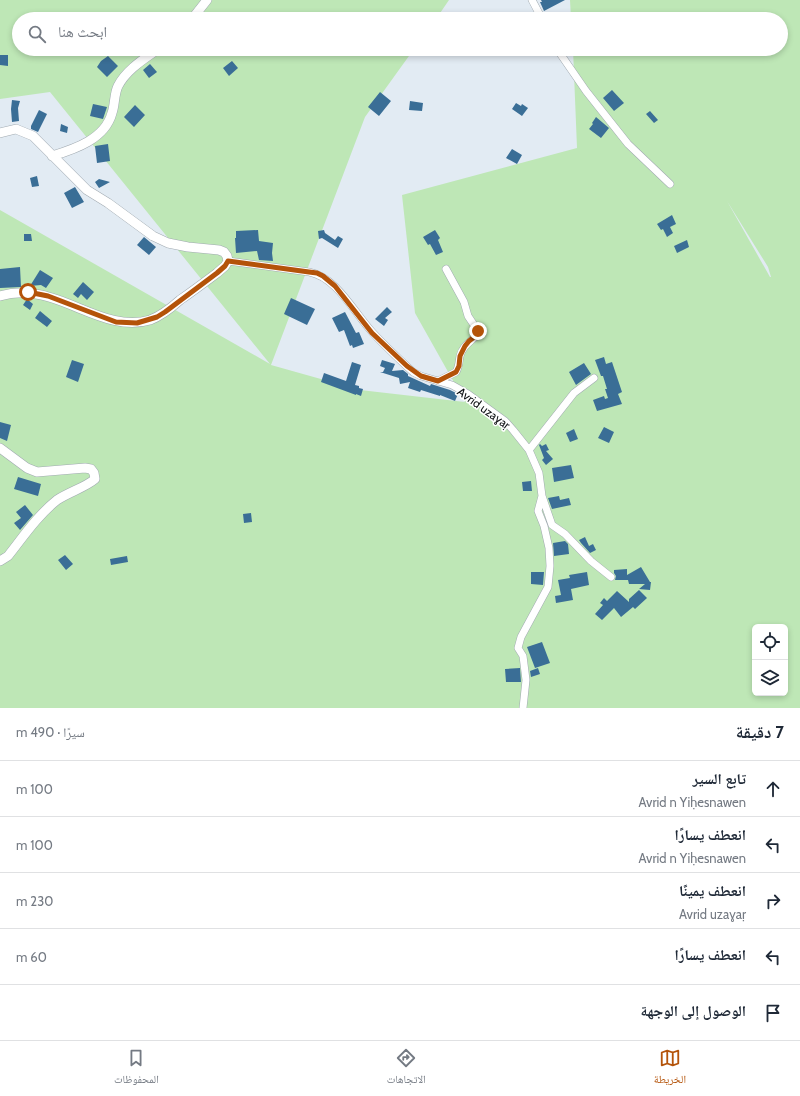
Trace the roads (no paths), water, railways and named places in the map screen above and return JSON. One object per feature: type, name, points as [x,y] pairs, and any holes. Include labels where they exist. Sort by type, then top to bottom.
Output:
[{"type":"street","points":[[198,12],[207,0]]},
{"type":"street","points":[[532,0],[538,12]]},
{"type":"street","points":[[52,156],[74,148],[102,133],[112,114],[117,88],[120,83],[137,65],[149,56]]},
{"type":"street","points":[[562,56],[582,85],[628,144],[670,184]]},
{"type":"street","points":[[0,133],[16,129],[33,136],[87,190],[108,203],[153,236],[175,244],[219,250],[224,252],[228,261],[217,273],[165,312],[157,317],[137,323],[116,322],[48,296],[28,292],[10,293],[0,296]]},
{"type":"street","name":"Avrid uzaɣaṛ","points":[[228,261],[317,273],[323,276],[335,286],[372,333],[407,366],[421,376],[452,385],[468,394],[505,421],[529,450],[539,473],[542,496],[538,511],[544,526],[549,548],[550,566],[548,587],[518,645],[518,648],[523,656],[526,680],[523,708]]},
{"type":"street","points":[[438,381],[456,372],[459,366],[460,356],[465,346],[478,334],[478,331],[468,316],[464,302],[446,269]]},
{"type":"street","points":[[529,450],[574,393],[594,378]]},
{"type":"street","points":[[0,448],[27,468],[37,472],[85,468],[92,469],[95,478],[90,483],[71,491],[46,510],[8,556],[0,562]]},
{"type":"street","points":[[542,496],[552,525],[565,534],[591,561],[611,577]]}]
